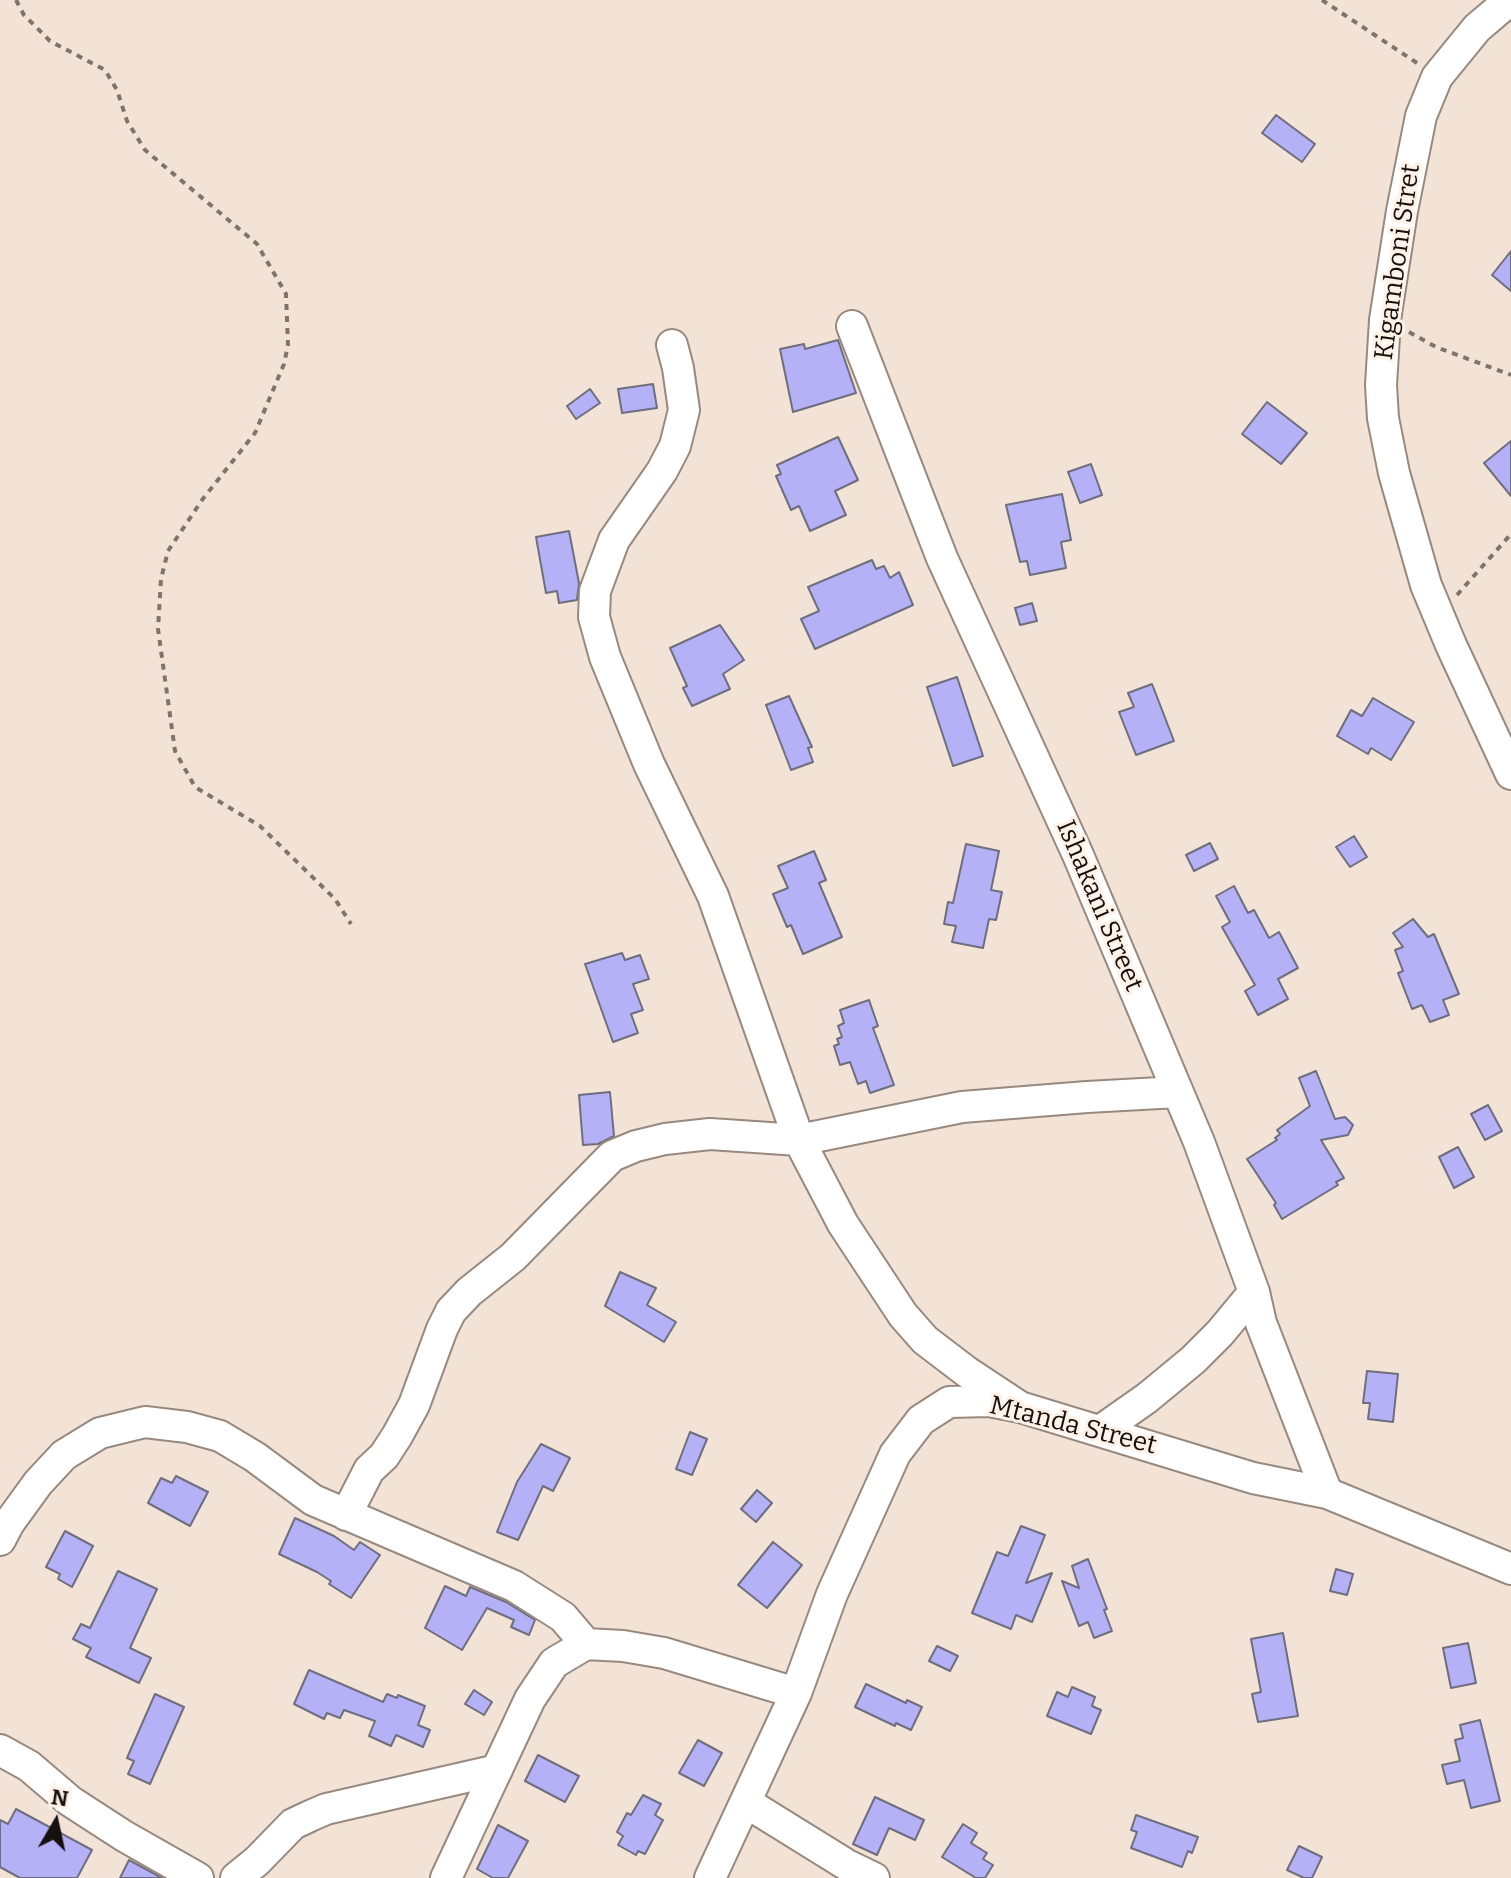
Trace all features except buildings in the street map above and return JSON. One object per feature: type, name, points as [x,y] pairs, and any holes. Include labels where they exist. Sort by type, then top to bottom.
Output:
[{"type":"street","name":"Kigamboni Stret","points":[[1510,0],[1477,28],[1437,77],[1421,116],[1385,320],[1381,385],[1383,418],[1405,521],[1438,614],[1511,774]]},
{"type":"street","name":"Ishakani Street","points":[[852,326],[942,558],[1078,855],[1178,1092],[1254,1292],[1261,1323],[1327,1493]]},
{"type":"street","points":[[672,345],[684,410],[675,446],[662,471],[614,540],[595,591],[594,617],[605,657],[674,818],[713,896],[799,1140],[843,1224],[903,1315],[925,1340],[1020,1407]]},
{"type":"street","points":[[346,1515],[369,1470],[384,1456],[414,1405],[451,1311],[469,1292],[513,1257],[612,1156],[665,1139],[710,1134],[799,1140],[962,1107],[1178,1092]]},
{"type":"street","points":[[1100,1431],[1193,1360],[1254,1292]]},
{"type":"street","name":"Mtanda Street","points":[[710,1878],[796,1693],[832,1594],[895,1454],[921,1420],[949,1402],[989,1401],[1020,1407],[1253,1478],[1327,1493],[1511,1569]]},
{"type":"street","points":[[0,1540],[38,1483],[64,1455],[100,1433],[145,1422],[187,1427],[220,1436],[255,1457],[313,1500],[514,1586],[563,1617],[586,1644]]},
{"type":"street","points":[[446,1878],[530,1699],[554,1663],[586,1644],[664,1653],[796,1693]]},
{"type":"street","points":[[0,1750],[29,1766],[70,1801],[124,1836],[198,1878]]},
{"type":"street","points":[[236,1878],[293,1824],[318,1812],[497,1770]]},
{"type":"street","points":[[747,1803],[847,1865],[874,1878]]},
{"type":"path","points":[[16,0],[24,15],[50,41],[105,70],[117,90],[127,121],[145,150],[257,244],[286,294],[288,345],[284,364],[255,433],[202,500],[168,551],[161,579],[158,629],[175,751],[195,787],[260,826],[335,899],[351,924]]},
{"type":"path","points":[[1322,0],[1437,77]]},
{"type":"path","points":[[1385,320],[1436,347],[1511,375]]},
{"type":"path","points":[[1438,614],[1511,534]]}]
